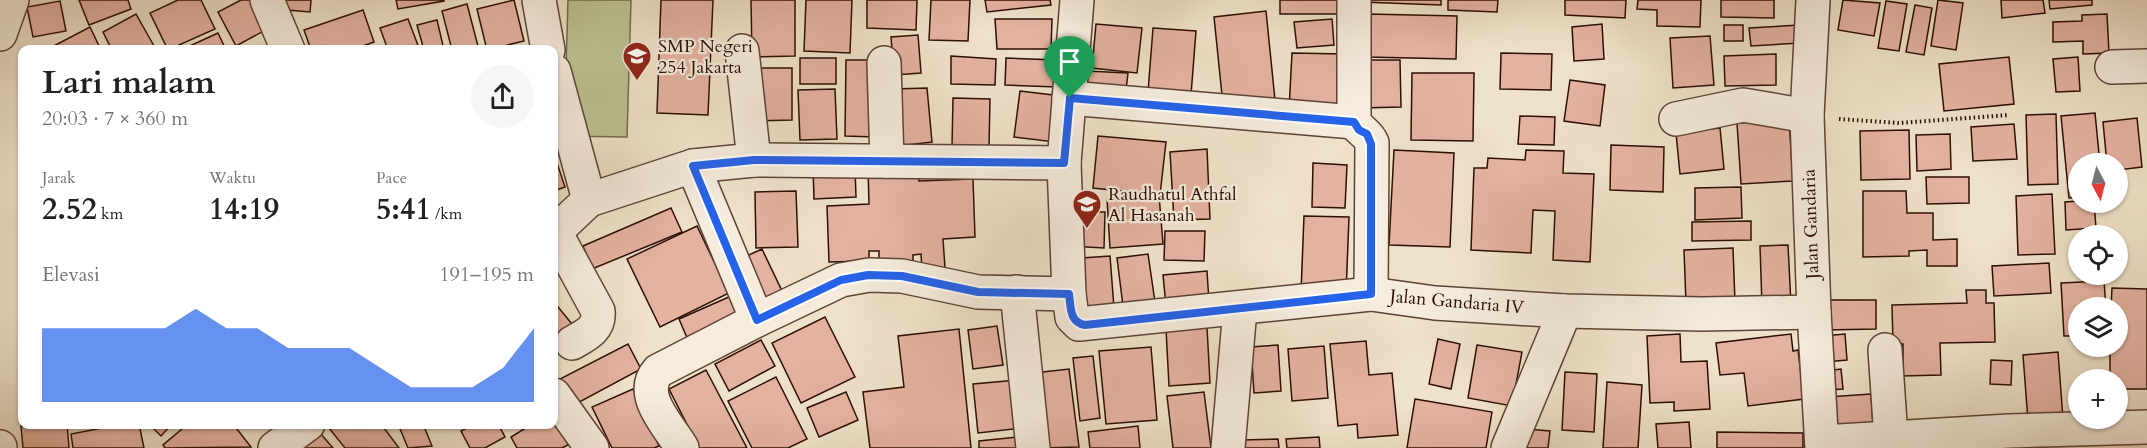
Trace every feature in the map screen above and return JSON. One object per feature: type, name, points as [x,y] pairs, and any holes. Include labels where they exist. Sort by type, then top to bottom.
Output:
[{"type":"street","points":[[267,0],[279,45]]},
{"type":"street","points":[[539,0],[547,45]]},
{"type":"street","name":"Jalan Gandaria IV","points":[[1077,0],[1064,163],[1069,294],[1072,317],[1076,323],[1085,325],[1371,294],[1435,303],[1565,311],[1702,314],[1814,312]]},
{"type":"street","points":[[1354,0],[1354,122],[1359,130],[1367,134],[1371,144],[1371,294]]},
{"type":"street","name":"Jalan Gandaria","points":[[1813,0],[1807,116],[1814,312],[1822,445]]},
{"type":"street","points":[[742,51],[754,160]]},
{"type":"street","points":[[884,63],[887,161]]},
{"type":"street","points":[[2112,67],[2147,66]]},
{"type":"street","points":[[558,86],[589,200]]},
{"type":"street","points":[[1070,98],[1354,122]]},
{"type":"street","points":[[1676,119],[1743,105],[1807,116]]},
{"type":"street","points":[[558,228],[589,200],[693,166],[754,160],[1064,163]]},
{"type":"street","points":[[693,166],[752,323]]},
{"type":"street","points":[[558,239],[598,311],[599,318],[596,327],[572,343]]},
{"type":"street","points":[[682,448],[657,409],[650,386],[654,375],[752,323],[841,280],[868,275],[902,276],[978,292],[1069,294]]},
{"type":"street","points":[[1017,292],[1034,448]]},
{"type":"street","points":[[1228,448],[1240,309]]},
{"type":"street","points":[[1508,448],[1565,311]]},
{"type":"street","points":[[1886,350],[1891,438]]},
{"type":"street","points":[[558,402],[591,448]]},
{"type":"street","points":[[1822,445],[1891,438],[2147,427]]},
{"type":"street","points":[[275,448],[301,429]]},
{"type":"path","points":[[1807,116],[1899,123],[2008,115]]},
{"type":"green space","points":[[568,0],[631,0],[627,137],[564,136]]},
{"type":"building","points":[[79,0],[128,0],[131,9],[89,25]]},
{"type":"building","points":[[178,0],[201,0],[215,29],[179,45],[166,45],[150,13]]},
{"type":"building","points":[[241,0],[259,0],[273,26],[235,45],[218,12]]},
{"type":"building","points":[[277,0],[311,0],[310,12],[276,9]]},
{"type":"building","points":[[396,0],[444,0],[444,1],[398,9]]},
{"type":"building","points":[[514,0],[524,41],[508,45],[486,45],[477,9]]},
{"type":"building","points":[[661,0],[713,0],[708,115],[657,113]]},
{"type":"building","points":[[751,0],[795,0],[795,56],[752,57]]},
{"type":"building","points":[[806,0],[852,0],[850,53],[804,51]]},
{"type":"building","points":[[867,0],[917,0],[916,30],[867,28]]},
{"type":"building","points":[[931,0],[970,0],[968,41],[929,40]]},
{"type":"building","points":[[985,0],[1050,0],[1051,5],[987,12]]},
{"type":"building","points":[[1280,0],[1338,0],[1338,14],[1280,14]]},
{"type":"building","points":[[1361,0],[1441,0],[1441,5],[1361,2]]},
{"type":"building","points":[[1448,0],[1498,0],[1497,12],[1448,10]]},
{"type":"building","points":[[1565,0],[1626,0],[1625,18],[1565,15]]},
{"type":"building","points":[[1638,0],[1701,0],[1700,27],[1657,26],[1657,10],[1637,9]]},
{"type":"building","points":[[1721,0],[1774,0],[1774,18],[1721,17]]},
{"type":"building","points":[[1843,0],[1880,3],[1874,36],[1838,30]]},
{"type":"building","points":[[1938,0],[1963,3],[1956,50],[1931,46]]},
{"type":"building","points":[[2001,0],[2043,0],[2045,13],[2002,18]]},
{"type":"building","points":[[2049,0],[2092,0],[2092,5],[2050,9]]},
{"type":"building","points":[[60,1],[66,31],[33,37],[27,7]]},
{"type":"building","points":[[1886,1],[1907,4],[1899,51],[1878,48]]},
{"type":"building","points":[[467,4],[478,45],[451,45],[442,11]]},
{"type":"building","points":[[1915,5],[1932,8],[1924,55],[1906,52]]},
{"type":"building","points":[[363,10],[374,42],[366,45],[309,45],[304,30]]},
{"type":"building","points":[[1266,11],[1275,100],[1223,105],[1214,17]]},
{"type":"building","points":[[136,14],[153,45],[110,45],[103,32]]},
{"type":"building","points":[[1368,14],[1457,16],[1456,59],[1367,57]]},
{"type":"building","points":[[2107,14],[2109,53],[2083,54],[2083,41],[2053,42],[2053,22],[2082,21],[2082,15]]},
{"type":"building","points":[[408,19],[418,45],[386,45],[380,28]]},
{"type":"building","points":[[995,19],[1052,19],[1051,49],[997,49]]},
{"type":"building","points":[[1332,19],[1334,45],[1297,48],[1294,22]]},
{"type":"building","points":[[437,20],[443,45],[423,45],[417,25]]},
{"type":"building","points":[[1096,24],[1142,28],[1137,73],[1092,68]]},
{"type":"building","points":[[1602,24],[1604,59],[1574,61],[1572,27]]},
{"type":"building","points":[[1724,25],[1743,25],[1743,41],[1724,41]]},
{"type":"building","points":[[1799,25],[1800,43],[1751,46],[1749,28]]},
{"type":"building","points":[[90,27],[99,45],[56,45]]},
{"type":"building","points":[[1153,28],[1196,31],[1191,95],[1148,92]]},
{"type":"building","points":[[218,33],[224,45],[192,45]]},
{"type":"building","points":[[918,35],[921,73],[894,75],[891,37]]},
{"type":"building","points":[[1710,36],[1714,85],[1673,88],[1670,38]]},
{"type":"building","points":[[1292,53],[1344,54],[1343,111],[1289,110]]},
{"type":"building","points":[[1501,53],[1552,54],[1551,90],[1500,89]]},
{"type":"building","points":[[1776,54],[1776,85],[1725,86],[1724,56]]},
{"type":"building","points":[[951,56],[996,59],[995,85],[951,84]]},
{"type":"building","points":[[2009,57],[2014,104],[1944,111],[1939,64]]},
{"type":"building","points":[[2078,57],[2080,91],[2056,92],[2053,59]]},
{"type":"building","points":[[800,58],[836,58],[836,84],[800,84]]},
{"type":"building","points":[[1006,58],[1057,60],[1057,87],[1005,85]]},
{"type":"building","points":[[846,60],[877,60],[876,137],[845,136]]},
{"type":"building","points":[[1360,60],[1400,60],[1401,107],[1361,108]]},
{"type":"building","points":[[750,68],[792,68],[792,120],[750,121]]},
{"type":"building","points":[[1086,71],[1128,73],[1126,90],[1087,90]]},
{"type":"building","points":[[1412,73],[1474,73],[1473,141],[1411,140]]},
{"type":"building","points":[[1570,80],[1605,85],[1600,126],[1564,121]]},
{"type":"building","points":[[927,88],[932,142],[898,146],[893,89]]},
{"type":"building","points":[[835,89],[837,139],[800,140],[798,90]]},
{"type":"building","points":[[1020,91],[1061,96],[1055,142],[1014,137]]},
{"type":"building","points":[[953,98],[990,99],[989,147],[952,146]]},
{"type":"building","points":[[2095,113],[2099,153],[2068,153],[2068,188],[2061,116]]},
{"type":"building","points":[[2056,114],[2058,184],[2028,185],[2026,115]]},
{"type":"building","points":[[1520,116],[1555,117],[1554,145],[1518,144]]},
{"type":"building","points":[[2137,118],[2142,167],[2128,169],[2128,153],[2106,153],[2103,122]]},
{"type":"building","points":[[1789,120],[1793,181],[1741,184],[1737,123]]},
{"type":"building","points":[[2014,124],[2017,159],[1973,161],[1971,127]]},
{"type":"building","points":[[1720,128],[1724,169],[1680,174],[1676,133]]},
{"type":"building","points":[[1909,130],[1910,179],[1861,180],[1860,131]]},
{"type":"building","points":[[1950,134],[1951,169],[1917,171],[1916,135]]},
{"type":"building","points":[[1098,136],[1166,142],[1160,195],[1093,188]]},
{"type":"building","points":[[1611,145],[1664,147],[1663,192],[1610,190]]},
{"type":"building","points":[[1207,149],[1210,219],[1174,220],[1170,152]]},
{"type":"building","points":[[1394,150],[1454,153],[1450,247],[1389,245]]},
{"type":"building","points":[[1526,150],[1564,151],[1563,173],[1594,174],[1590,262],[1553,260],[1555,211],[1533,210],[1531,253],[1471,250],[1474,168],[1487,168],[1488,158],[1525,160]]},
{"type":"building","points":[[1313,163],[1347,165],[1345,208],[1312,207]]},
{"type":"building","points":[[558,166],[565,187],[558,190]]},
{"type":"building","points":[[855,167],[856,197],[814,199],[813,168]]},
{"type":"building","points":[[919,167],[919,181],[973,179],[975,237],[943,239],[945,268],[922,269],[921,254],[913,255],[913,262],[879,264],[879,251],[869,251],[869,261],[829,262],[827,206],[869,204],[868,169]]},
{"type":"building","points":[[1926,177],[1969,177],[1969,203],[1927,204]]},
{"type":"building","points":[[1741,187],[1742,218],[1695,220],[1695,188]]},
{"type":"building","points":[[796,191],[798,247],[756,248],[755,192]]},
{"type":"building","points":[[1863,191],[1906,191],[1907,213],[1933,213],[1933,240],[1957,239],[1957,266],[1927,266],[1927,250],[1909,251],[1909,256],[1863,257]]},
{"type":"building","name":"Raudhatul Athfal Al Hasanah","points":[[1071,192],[1095,193],[1094,212],[1105,212],[1104,248],[1070,246]]},
{"type":"building","points":[[2052,194],[2055,254],[2018,255],[2016,196]]},
{"type":"building","points":[[1159,195],[1163,244],[1110,248],[1107,199]]},
{"type":"building","points":[[2065,202],[2068,202],[2068,213],[2095,213],[2096,225],[2068,225],[2068,230],[2066,230]]},
{"type":"building","points":[[671,208],[682,232],[592,269],[583,246]]},
{"type":"building","points":[[1304,216],[1349,217],[1346,294],[1301,292]]},
{"type":"building","points":[[1751,221],[1751,240],[1692,241],[1692,222]]},
{"type":"building","points":[[697,226],[729,293],[660,327],[627,259]]},
{"type":"building","points":[[1165,231],[1205,231],[1204,261],[1164,260]]},
{"type":"building","points":[[1788,245],[1791,305],[1762,306],[1760,246]]},
{"type":"building","points":[[1733,248],[1735,302],[1686,303],[1684,250]]},
{"type":"building","points":[[762,249],[782,291],[760,302],[740,259]]},
{"type":"building","points":[[1148,254],[1155,302],[1123,306],[1117,258]]},
{"type":"building","points":[[1110,256],[1114,308],[1085,310],[1082,258]]},
{"type":"building","points":[[2049,263],[2051,293],[1994,296],[1992,266]]},
{"type":"building","points":[[1207,271],[1209,302],[1166,306],[1163,275]]},
{"type":"building","points":[[2061,283],[2104,285],[2105,297],[2068,297],[2068,336],[2064,336]]},
{"type":"building","points":[[2112,288],[2147,289],[2147,389],[2128,389],[2128,369],[2110,369],[2110,357],[2128,357],[2128,297],[2112,297]]},
{"type":"building","points":[[1966,290],[1986,290],[1986,303],[1994,303],[1995,342],[1940,343],[1941,375],[1903,376],[1903,344],[1893,344],[1892,305],[1967,303]]},
{"type":"building","points":[[731,296],[744,324],[691,347],[679,319]]},
{"type":"building","points":[[1824,300],[1876,300],[1876,329],[1824,330]]},
{"type":"building","points":[[558,307],[576,329],[558,345]]},
{"type":"building","points":[[825,317],[855,377],[801,403],[772,343]]},
{"type":"building","points":[[997,326],[1003,365],[973,369],[968,330]]},
{"type":"building","points":[[1207,327],[1210,383],[1169,386],[1166,329]]},
{"type":"building","points":[[959,329],[971,448],[870,448],[863,392],[904,387],[898,336]]},
{"type":"building","points":[[1680,334],[1681,362],[1707,361],[1710,409],[1674,411],[1674,402],[1650,403],[1647,336]]},
{"type":"building","points":[[1791,334],[1793,351],[1798,350],[1804,399],[1748,406],[1744,373],[1720,375],[1716,343]]},
{"type":"building","points":[[1845,334],[1847,360],[1825,362],[1823,336]]},
{"type":"building","points":[[1438,339],[1460,344],[1451,389],[1429,384]]},
{"type":"building","points":[[761,340],[775,366],[729,391],[715,364]]},
{"type":"building","points":[[1366,341],[1369,375],[1392,373],[1398,435],[1358,438],[1357,424],[1338,426],[1330,344]]},
{"type":"building","points":[[628,344],[641,369],[572,406],[558,380]]},
{"type":"building","points":[[1278,345],[1281,391],[1254,393],[1251,347]]},
{"type":"building","points":[[1477,345],[1522,352],[1512,406],[1468,398]]},
{"type":"building","points":[[1324,346],[1328,398],[1292,401],[1288,349]]},
{"type":"building","points":[[1151,347],[1157,420],[1106,424],[1099,351]]},
{"type":"building","points":[[2058,352],[2063,419],[2028,421],[2023,355]]},
{"type":"building","points":[[1093,356],[1100,418],[1080,421],[1073,358]]},
{"type":"building","points":[[1991,360],[2012,361],[2011,385],[1990,384]]},
{"type":"building","points":[[1069,369],[1079,447],[1043,448],[1034,373]]},
{"type":"building","points":[[1841,369],[1843,389],[1828,390],[1826,371]]},
{"type":"building","points":[[706,370],[747,448],[699,448],[669,389]]},
{"type":"building","points":[[1565,372],[1597,374],[1594,432],[1562,430]]},
{"type":"building","points":[[776,377],[807,439],[788,448],[752,448],[728,401]]},
{"type":"building","points":[[1019,380],[1023,428],[978,433],[973,384]]},
{"type":"building","points":[[1607,382],[1642,385],[1638,448],[1603,448]]},
{"type":"building","points":[[633,389],[659,446],[612,448],[592,407]]},
{"type":"building","points":[[846,392],[858,420],[819,437],[807,408]]},
{"type":"building","points":[[1204,392],[1211,448],[1173,448],[1167,396]]},
{"type":"building","points":[[1871,394],[1873,425],[1830,427],[1828,397]]},
{"type":"building","points":[[1415,399],[1492,412],[1486,448],[1407,448]]},
{"type":"building","points":[[558,417],[579,439],[562,448],[517,448],[511,437],[524,429],[558,429]]},
{"type":"building","points":[[1689,422],[1691,448],[1658,448],[1656,424]]},
{"type":"building","points":[[1138,426],[1140,448],[1090,448],[1088,432]]},
{"type":"building","points":[[21,429],[67,429],[69,448],[23,448]]},
{"type":"building","points":[[97,429],[140,429],[144,448],[73,448],[71,434]]},
{"type":"building","points":[[154,429],[167,429],[161,436]]},
{"type":"building","points":[[182,429],[237,429],[251,447],[165,448],[163,445]]},
{"type":"building","points":[[330,429],[385,429],[399,448],[345,448]]},
{"type":"building","points":[[400,429],[425,429],[432,446],[408,448]]},
{"type":"building","points":[[501,429],[505,437],[485,448],[470,448],[461,431]]},
{"type":"building","points":[[1526,429],[1550,431],[1548,448],[1525,448]]},
{"type":"building","points":[[1717,432],[1803,433],[1803,448],[1717,448]]},
{"type":"building","points":[[320,433],[333,448],[302,448]]},
{"type":"building","points":[[1018,437],[1019,448],[979,448],[979,441]]},
{"type":"building","points":[[1319,437],[1320,448],[1287,448],[1286,439]]},
{"type":"building","points":[[1278,439],[1279,448],[1242,448],[1242,440]]},
{"type":"place","name":"SMP Negeri 254 Jakarta","points":[[637,82]]},
{"type":"place","name":"Raudhatul Athfal Al Hasanah","points":[[1087,230]]},
{"type":"route","points":[[1070,98],[1354,122],[1359,130],[1367,134],[1371,144],[1371,294],[1085,325],[1076,323],[1072,317],[1069,294],[978,292],[902,276],[868,275],[841,280],[757,320],[693,166],[754,160],[1064,163],[1070,98]]}]
